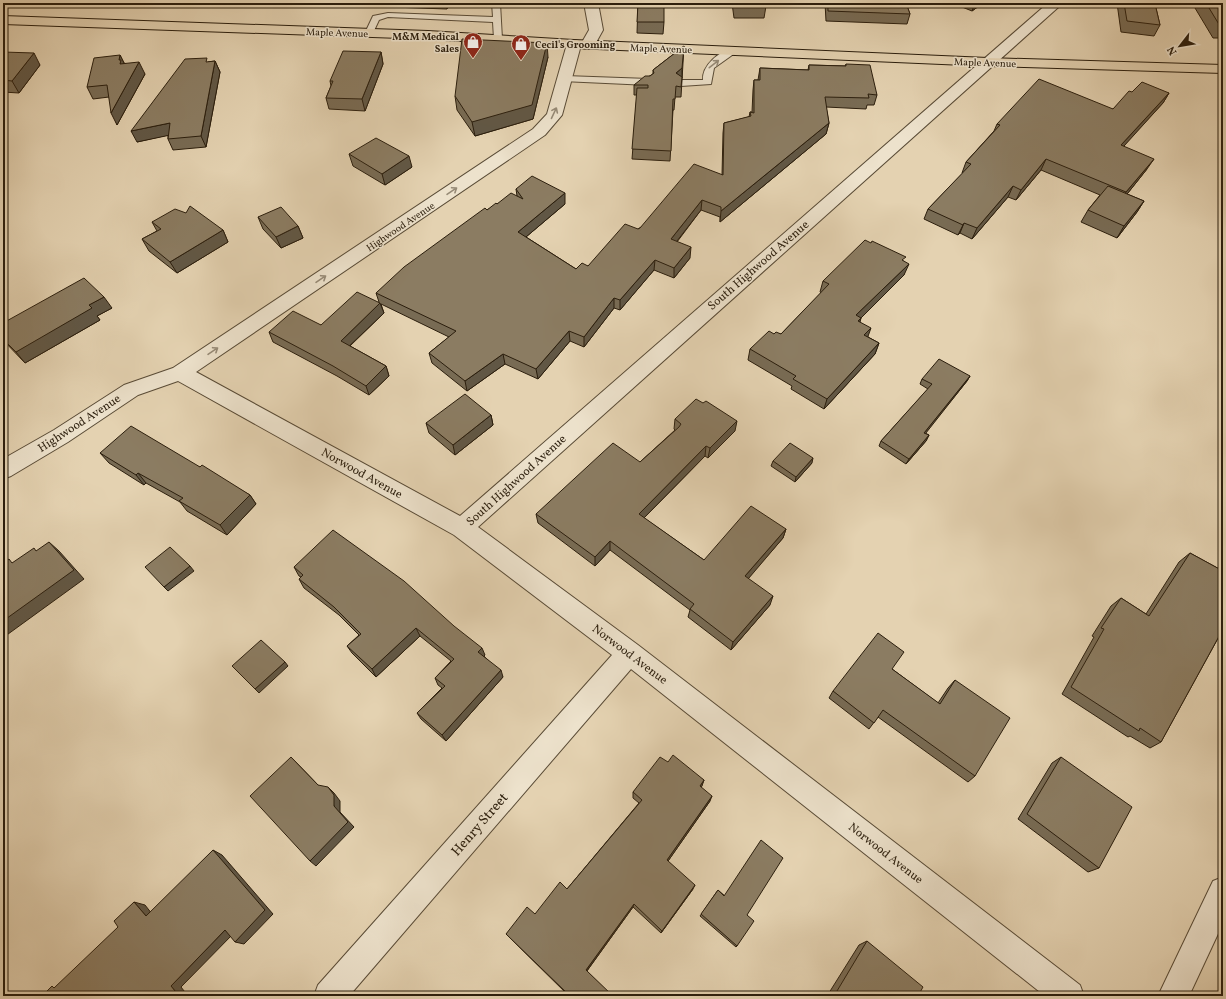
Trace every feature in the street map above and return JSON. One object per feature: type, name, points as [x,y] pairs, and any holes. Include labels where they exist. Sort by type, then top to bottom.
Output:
[{"type":"main road","name":"Maple Avenue","points":[[3,20],[369,33],[498,39],[581,45],[988,62],[1223,69]]},
{"type":"street","name":"Highwood Avenue","points":[[3,470],[61,436],[131,390],[180,373],[539,132],[554,115],[564,80],[581,45],[596,30],[591,3]]},
{"type":"street","name":"South Highwood Avenue","points":[[462,528],[1056,3]]},
{"type":"street","name":"Norwood Avenue","points":[[180,373],[462,528],[629,653],[1069,996]]},
{"type":"street","name":"Henry Street","points":[[329,996],[629,653]]},
{"type":"street","points":[[1173,996],[1223,891]]},
{"type":"lane","points":[[496,3],[498,39]]},
{"type":"lane","points":[[369,33],[376,18],[388,15],[497,20]]},
{"type":"lane","points":[[681,83],[708,82],[706,74],[709,67],[732,51]]},
{"type":"lane","points":[[564,80],[649,82]]},
{"type":"building","points":[[638,3],[664,3],[664,22],[637,22]]},
{"type":"building","points":[[735,3],[766,3],[766,6],[735,6]]},
{"type":"building","points":[[828,3],[906,3],[910,14],[828,11]]},
{"type":"building","points":[[1124,3],[1158,3],[1156,8],[1160,25],[1127,21]]},
{"type":"building","points":[[1206,3],[1223,3],[1223,27],[1220,26]]},
{"type":"building","points":[[462,39],[547,43],[532,105],[472,122],[455,96]]},
{"type":"building","points":[[684,46],[682,68],[676,73],[682,77],[681,87],[676,86],[675,99],[673,99],[671,151],[632,149],[637,88],[648,88],[648,85],[634,85],[645,76],[650,76],[654,73],[653,70]]},
{"type":"building","points":[[343,51],[381,52],[362,99],[326,98],[333,81],[330,81]]},
{"type":"building","points":[[3,52],[34,53],[12,81],[3,80]]},
{"type":"building","points":[[120,55],[120,64],[139,62],[111,113],[107,85],[87,87],[94,58]]},
{"type":"building","points":[[207,58],[206,62],[215,61],[201,136],[168,139],[170,123],[131,131],[185,59]]},
{"type":"building","points":[[846,64],[870,65],[877,95],[868,94],[869,98],[825,97],[829,123],[721,211],[721,207],[702,200],[671,239],[691,247],[674,268],[655,260],[620,300],[614,298],[584,337],[569,331],[536,369],[503,354],[465,381],[429,353],[456,331],[376,293],[404,267],[485,208],[487,210],[511,193],[523,199],[516,189],[532,176],[565,193],[518,232],[576,269],[582,263],[588,266],[625,224],[638,229],[640,228],[694,164],[723,175],[724,123],[751,116],[750,112],[754,113],[754,80],[760,80],[760,68],[809,70],[809,65],[846,66]]},
{"type":"building","points":[[1039,79],[1113,109],[1129,91],[1132,92],[1142,82],[1169,93],[1121,145],[1154,159],[1126,192],[1046,159],[1021,190],[1013,186],[977,228],[964,223],[963,225],[928,209],[971,164],[966,162],[1000,125],[997,124]]},
{"type":"building","points":[[376,138],[409,156],[382,174],[349,154]]},
{"type":"building","points":[[1108,186],[1144,201],[1124,226],[1088,210]]},
{"type":"building","points":[[190,206],[223,230],[170,262],[142,239],[161,229],[152,222],[175,209],[186,213]]},
{"type":"building","points":[[281,207],[298,226],[276,237],[258,217]]},
{"type":"building","points":[[865,240],[871,243],[872,241],[906,257],[902,260],[909,264],[856,315],[861,318],[858,321],[871,328],[864,335],[879,343],[827,399],[793,379],[796,376],[750,349],[769,331],[774,334],[776,332],[781,334],[829,284],[823,281]]},
{"type":"building","points":[[84,278],[104,297],[89,305],[92,308],[16,352],[3,339],[3,323]]},
{"type":"building","points":[[357,292],[380,303],[341,341],[386,366],[366,386],[333,366],[269,332],[293,311],[321,325]]},
{"type":"building","points":[[939,359],[970,376],[924,433],[929,435],[909,459],[881,441],[932,384],[922,379]]},
{"type":"building","points":[[465,394],[491,415],[453,445],[426,423]]},
{"type":"building","points":[[696,399],[703,403],[706,401],[737,421],[710,448],[706,446],[639,514],[704,560],[751,506],[786,529],[745,576],[773,596],[733,642],[690,609],[694,604],[610,541],[595,557],[536,514],[613,443],[640,462],[679,427],[681,424],[675,419]]},
{"type":"building","points":[[131,426],[200,467],[202,465],[250,495],[220,525],[179,501],[183,498],[138,473],[136,475],[100,453]]},
{"type":"building","points":[[790,443],[813,458],[796,477],[773,461]]},
{"type":"building","points":[[333,530],[404,581],[454,626],[482,648],[478,652],[501,670],[442,735],[417,713],[445,686],[435,678],[454,659],[416,628],[372,669],[347,646],[361,634],[334,607],[299,579],[303,575],[294,567]]},
{"type":"building","points":[[49,542],[74,570],[3,621],[3,563],[9,559],[12,563],[34,548],[36,551]]},
{"type":"building","points":[[170,547],[190,566],[164,587],[145,567]]},
{"type":"building","points":[[1190,553],[1223,571],[1223,629],[1161,742],[1140,728],[1139,731],[1071,687],[1104,629],[1101,628],[1121,598],[1149,616]]},
{"type":"building","points":[[878,633],[904,652],[892,669],[940,704],[955,680],[1010,718],[975,776],[883,710],[874,723],[833,691]]},
{"type":"building","points":[[261,640],[285,662],[255,689],[232,666]]},
{"type":"building","points":[[673,755],[704,780],[700,786],[712,796],[667,860],[695,885],[662,931],[634,904],[586,970],[612,996],[570,996],[506,934],[527,907],[535,914],[560,882],[567,889],[642,800],[633,792],[660,757],[668,762]]},
{"type":"building","points":[[291,757],[318,785],[328,787],[334,795],[334,806],[348,822],[310,861],[250,796]]},
{"type":"building","points":[[1061,757],[1132,807],[1099,868],[1027,814]]},
{"type":"building","points":[[761,840],[783,858],[747,915],[754,921],[737,946],[701,914],[718,890],[724,896]]},
{"type":"building","points":[[213,850],[265,910],[235,942],[225,930],[171,986],[179,996],[42,996],[52,986],[54,988],[118,927],[114,921],[134,902],[146,916]]},
{"type":"building","points":[[867,941],[923,987],[918,996],[834,996]]},
{"type":"place","name":"M&M Medical Sales","points":[[473,59]]},
{"type":"place","name":"Cecil's Grooming","points":[[521,61]]}]
